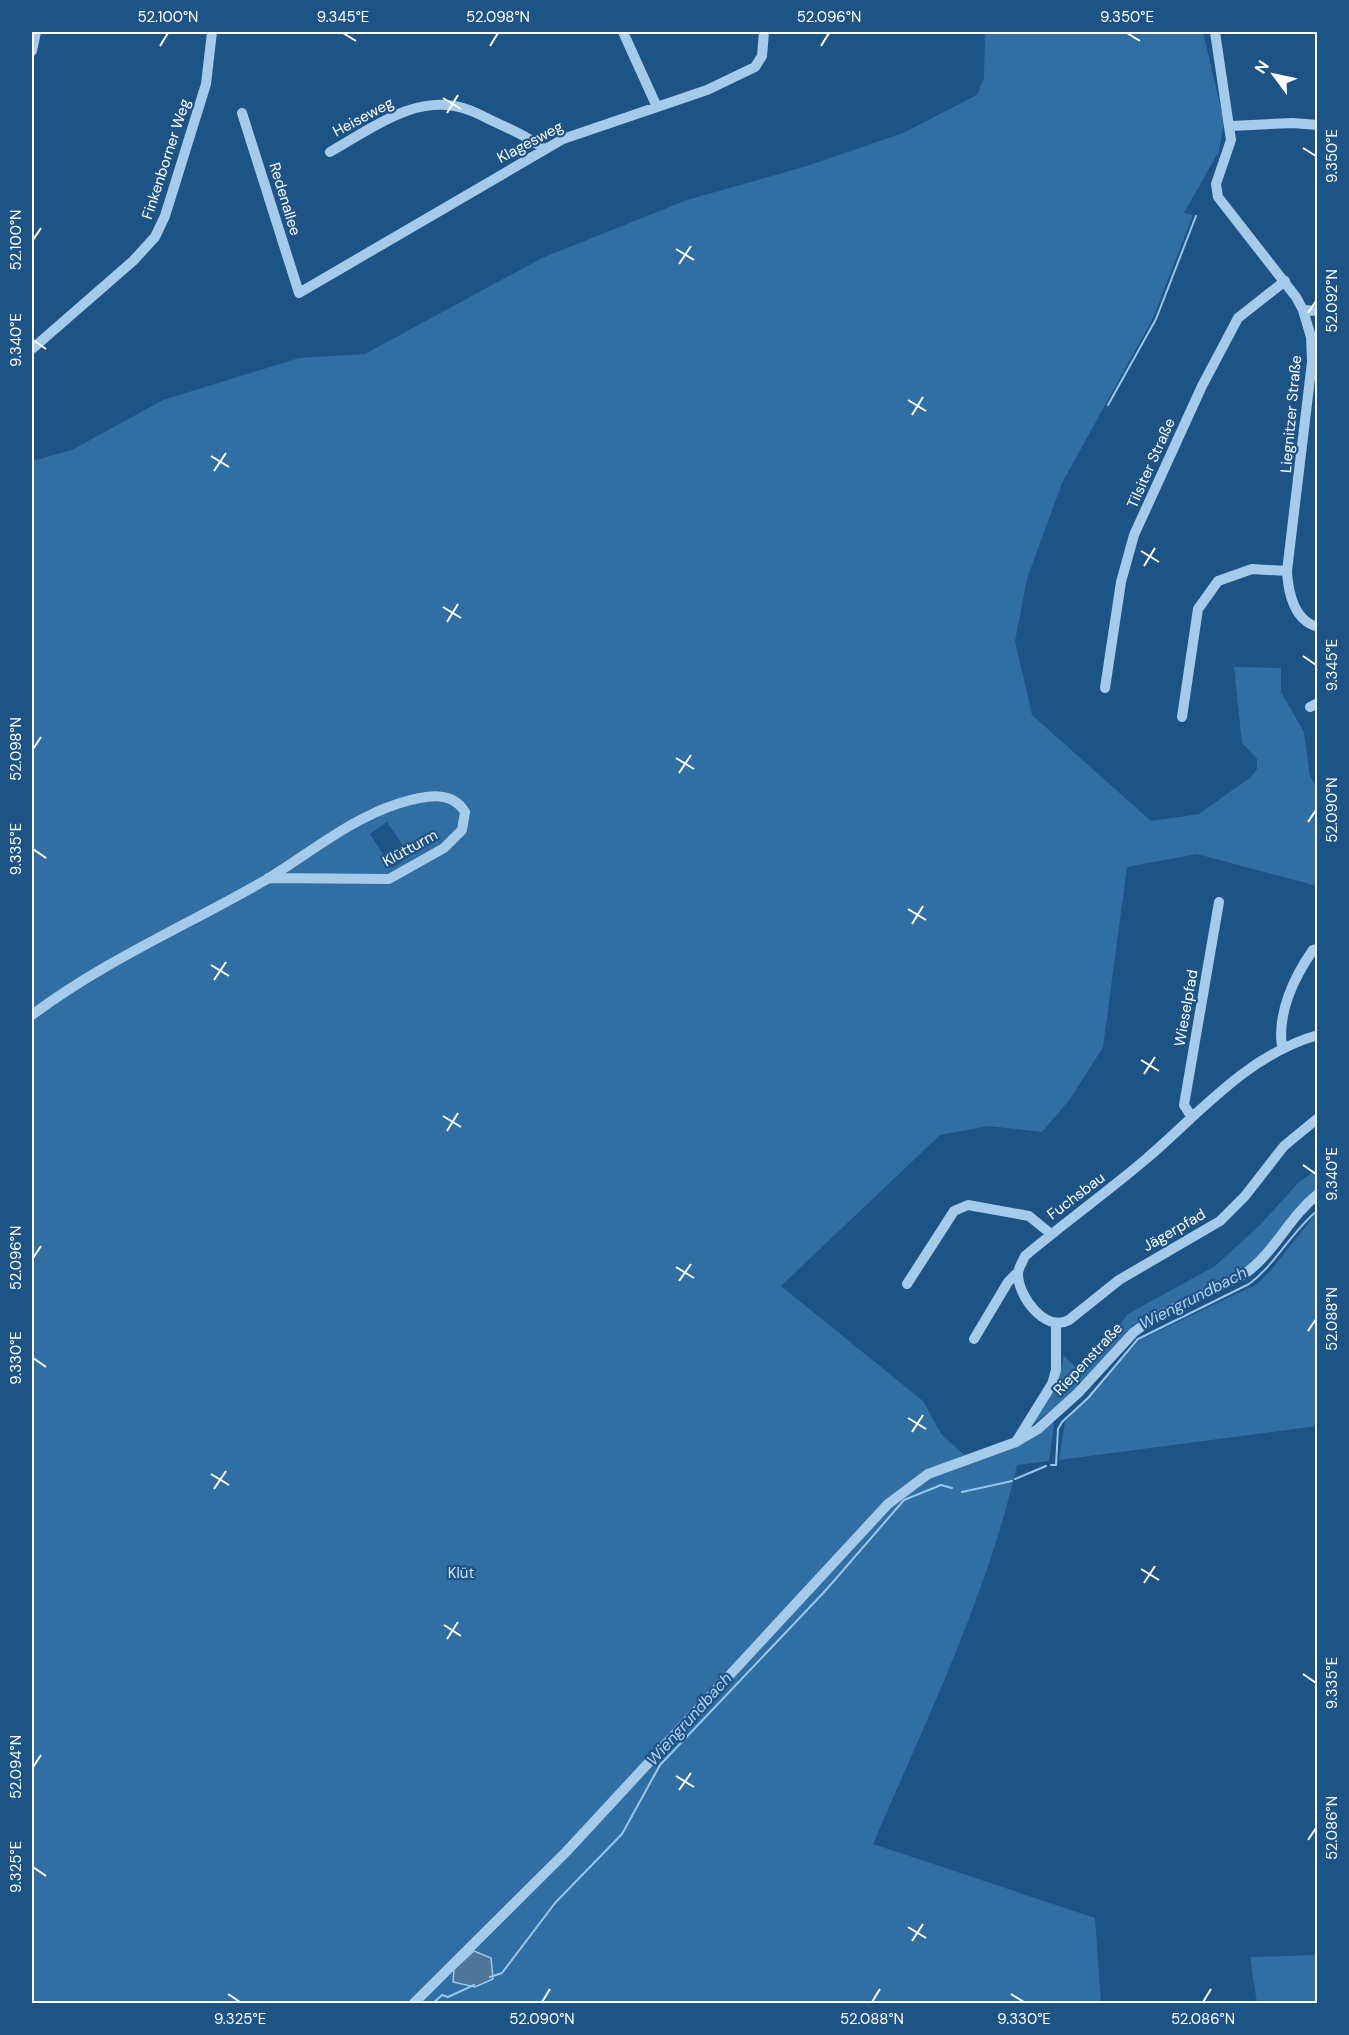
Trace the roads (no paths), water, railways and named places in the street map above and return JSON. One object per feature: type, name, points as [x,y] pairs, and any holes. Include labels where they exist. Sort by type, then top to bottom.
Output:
[{"type":"street","points":[[32,51],[36,32]]},
{"type":"street","name":"Finkenborner Weg","points":[[32,348],[133,261],[155,237],[165,216],[206,84],[212,32]]},
{"type":"street","points":[[623,32],[657,107]]},
{"type":"street","name":"Klagesweg","points":[[299,293],[563,139],[731,81],[755,67],[762,56],[764,32]]},
{"type":"street","points":[[1215,32],[1231,126],[1292,123],[1317,125]]},
{"type":"street","name":"Heiseweg","points":[[330,152],[399,114],[414,108],[439,105],[466,108],[532,139],[544,149]]},
{"type":"street","name":"Redenallee","points":[[242,113],[299,293]]},
{"type":"street","name":"Liegnitzer Straße","points":[[1231,126],[1227,156],[1216,184],[1218,197],[1229,214],[1284,281],[1303,310],[1311,338],[1312,362],[1287,571],[1288,589],[1294,605],[1300,615],[1317,627]]},
{"type":"street","name":"Tilsiter Straße","points":[[1105,688],[1121,582],[1134,535],[1202,386],[1238,318],[1284,281]]},
{"type":"street","points":[[1303,310],[1317,311]]},
{"type":"street","points":[[1182,717],[1198,609],[1218,581],[1252,568],[1287,571]]},
{"type":"street","name":"Klütturm","points":[[32,1015],[67,989],[268,878],[372,813],[402,802],[440,796],[458,801],[465,813],[462,830],[444,848],[389,879],[268,878]]},
{"type":"street","name":"Wieselpfad","points":[[1191,1116],[1184,1105],[1219,902]]},
{"type":"street","points":[[1282,1047],[1280,1032],[1297,972],[1313,950],[1317,949]]},
{"type":"street","name":"Fuchsbau","points":[[974,1339],[1008,1282],[1018,1272],[1025,1256],[1119,1182],[1191,1116],[1282,1047],[1317,1035]]},
{"type":"street","name":"Jägerpfad","points":[[1056,1324],[1070,1320],[1119,1280],[1220,1221],[1245,1196],[1284,1146],[1317,1118]]},
{"type":"street","name":"Riepenstraße","points":[[413,2004],[566,1852],[888,1504],[928,1474],[1016,1442],[1051,1419],[1143,1325],[1255,1267],[1266,1257],[1296,1215],[1317,1194]]},
{"type":"street","points":[[907,1284],[954,1211],[969,1205],[1029,1216],[1051,1234]]},
{"type":"street","points":[[1016,1442],[1052,1384],[1056,1370],[1056,1324],[1041,1317],[1031,1305],[1020,1284],[1018,1272]]},
{"type":"waterway","points":[[1108,405],[1156,319],[1196,216]]},
{"type":"waterway","name":"Wiengrundbach","points":[[1051,1465],[1056,1465],[1058,1429],[1062,1422],[1088,1398],[1138,1339],[1249,1284],[1259,1276],[1318,1210]]},
{"type":"waterway","name":"Wiengrundbach","points":[[1015,1479],[1046,1466]]},
{"type":"waterway","name":"Wiengrundbach","points":[[962,1492],[1012,1481]]},
{"type":"waterway","name":"Wiengrundbach","points":[[490,1977],[502,1973],[555,1903],[622,1834],[660,1765],[826,1590],[904,1500],[941,1485],[952,1488]]},
{"type":"waterway","name":"Wiengrundbach","points":[[432,2004],[442,1995],[448,1997],[474,1985]]},
{"type":"park label","name":"Klüt","points":[[461,1573]]}]
